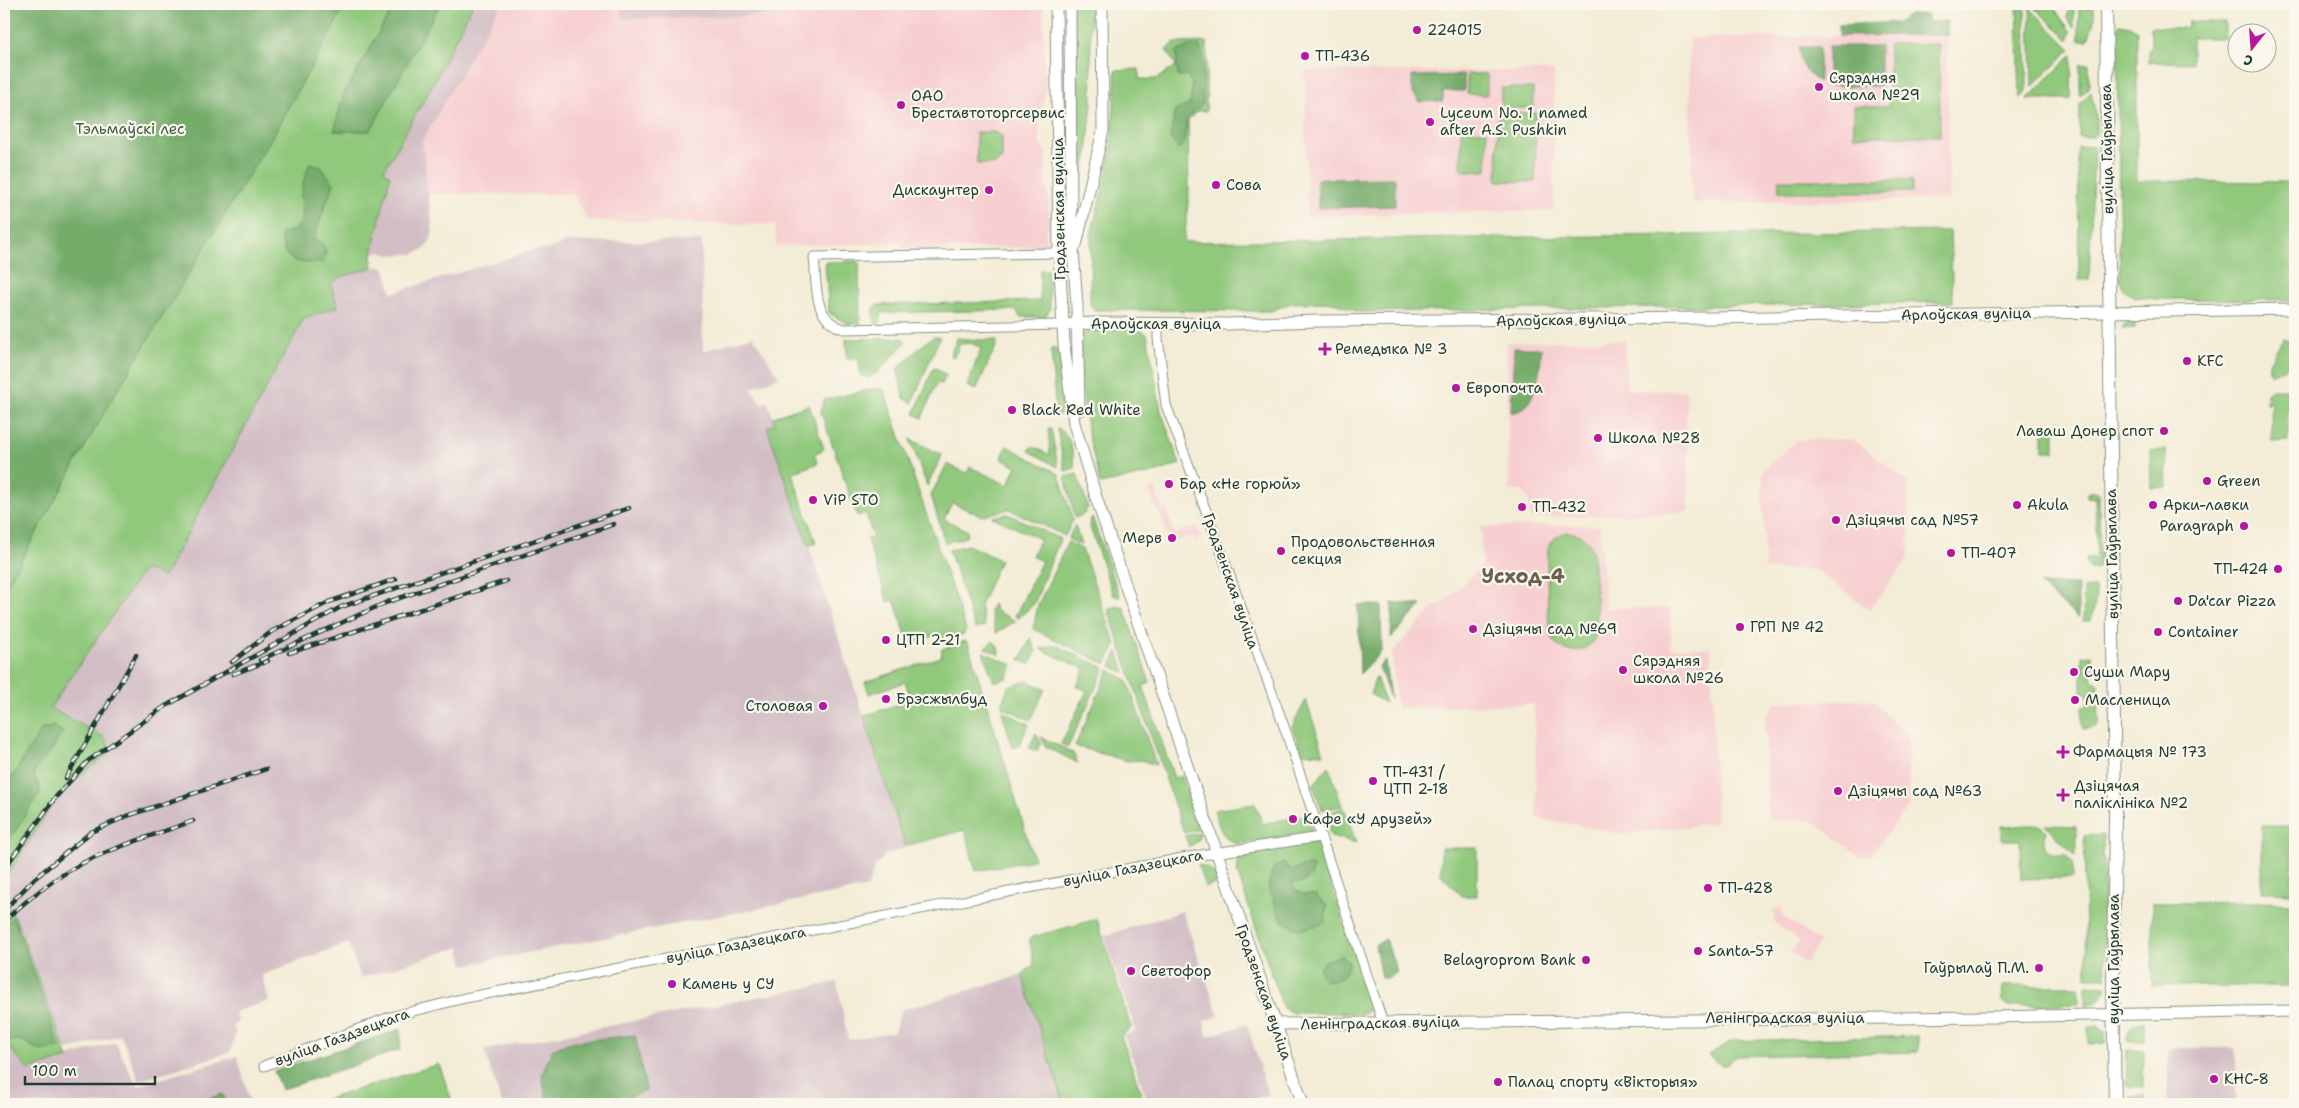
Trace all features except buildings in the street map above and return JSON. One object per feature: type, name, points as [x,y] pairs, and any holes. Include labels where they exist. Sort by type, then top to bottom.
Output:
[{"type":"main road","name":"Гродзенская вуліца","points":[[1056,4],[1059,253],[1063,325],[1072,411],[1099,506],[1215,852],[1303,1104]]},
{"type":"main road","name":"Гродзенская вуліца","points":[[1070,4],[1071,221],[1081,442]]},
{"type":"main road","name":"Гродзенская вуліца","points":[[1073,256],[1103,131],[1102,4]]},
{"type":"main road","name":"вуліца Гаўрылава","points":[[2106,4],[2116,816],[2115,1104]]},
{"type":"main road","name":"Арлоўская вуліца","points":[[1063,325],[2295,310]]},
{"type":"main road","name":"Ленінградская вуліца","points":[[1275,1024],[1949,1017],[2295,1011]]},
{"type":"street","name":"Арлоўская вуліца","points":[[1059,253],[814,258],[819,307],[828,322],[838,328],[850,330],[1063,325]]},
{"type":"street","name":"Гродзенская вуліца","points":[[1158,323],[1158,346],[1166,405],[1286,732],[1383,1023]]},
{"type":"street","points":[[1215,852],[1320,837]]},
{"type":"street","name":"вуліца Газдзецкага","points":[[264,1066],[390,1017],[465,998],[1215,852]]},
{"type":"shaded area","points":[[473,4],[501,4],[422,141],[433,233],[430,241],[425,249],[413,254],[389,255],[381,252],[372,253],[390,176],[383,171],[428,93]]},
{"type":"shaded area","points":[[501,4],[620,4],[624,19],[834,11],[834,4],[1043,4],[1045,95],[1039,119],[1039,142],[1046,151],[1046,184],[1049,199],[1050,229],[1046,229],[1046,242],[1041,242],[1042,247],[903,249],[902,243],[776,246],[775,225],[588,221],[573,194],[427,194],[422,141]]},
{"type":"shaded area","points":[[617,4],[827,4],[828,11],[773,15],[623,19],[620,5]]},
{"type":"shaded area","name":"Сярэдняя школа №29","points":[[1947,35],[1949,199],[1692,203],[1689,38]]},
{"type":"shaded area","name":"Lyceum No. 1 named after A.S. Pushkin","points":[[1305,71],[1554,71],[1554,210],[1307,216]]},
{"type":"shaded area","points":[[702,241],[703,351],[753,336],[779,377],[751,388],[761,404],[768,402],[775,424],[768,428],[809,546],[906,848],[885,855],[875,866],[868,887],[464,965],[460,947],[361,978],[348,943],[262,975],[269,1001],[234,1012],[238,1021],[232,1027],[236,1031],[230,1052],[139,1081],[121,1035],[64,1051],[15,917],[4,901],[4,881],[50,808],[74,781],[111,751],[104,737],[50,708],[144,569],[164,577],[304,318],[338,278],[373,267],[384,267],[392,293],[537,249],[547,250],[566,242]]},
{"type":"shaded area","name":"Школа №28","points":[[1625,340],[1627,390],[1686,391],[1689,512],[1530,518],[1529,502],[1523,491],[1509,491],[1507,342]]},
{"type":"shaded area","name":"Дзіцячы сад №57","points":[[1853,439],[1909,483],[1909,558],[1869,610],[1817,570],[1765,569],[1762,472],[1796,440]]},
{"type":"shaded area","points":[[1155,488],[1163,510],[1166,509],[1174,533],[1197,526],[1202,538],[1195,540],[1193,536],[1170,543],[1160,511],[1157,512],[1149,490]]},
{"type":"shaded area","name":"Сярэдняя школа №26","points":[[1600,526],[1605,608],[1670,608],[1671,648],[1711,648],[1716,823],[1623,834],[1537,818],[1534,704],[1397,708],[1392,653],[1435,606],[1439,606],[1482,566],[1481,527]]},
{"type":"shaded area","name":"Дзіцячы сад №63","points":[[1872,700],[1908,736],[1909,806],[1869,857],[1860,856],[1811,820],[1768,819],[1765,717],[1776,702]]},
{"type":"shaded area","points":[[1782,908],[1782,916],[1820,942],[1805,963],[1791,953],[1799,941],[1775,923],[1773,909]]},
{"type":"shaded area","points":[[1182,911],[1219,1016],[1204,1021],[1207,1037],[1247,1024],[1268,1095],[1244,1102],[1245,1104],[1149,1104],[1124,1035],[1136,1031],[1104,936]]},
{"type":"shaded area","points":[[1022,975],[1064,1104],[502,1104],[484,1050],[837,982],[848,1040],[894,1032],[901,1010]]},
{"type":"shaded area","points":[[115,1042],[137,1086],[237,1056],[251,1104],[4,1104],[4,1049],[10,1048],[28,1070]]},
{"type":"shaded area","points":[[2168,1048],[2235,1048],[2236,1104],[2168,1104]]},
{"type":"green space","name":"Тэльмаўскі лес","points":[[4,4],[346,4],[272,137],[109,404],[4,590]]},
{"type":"green space","points":[[346,4],[395,4],[344,94],[335,131],[370,131],[440,4],[473,4],[428,93],[384,170],[390,176],[372,253],[373,267],[338,278],[331,285],[338,307],[304,318],[164,577],[144,569],[50,708],[104,737],[111,751],[74,781],[50,808],[4,881],[4,590],[109,404],[272,137]]},
{"type":"green space","points":[[395,4],[440,4],[370,131],[334,131],[344,94]]},
{"type":"green space","points":[[1070,4],[1090,4],[1092,103],[1087,158],[1072,218]]},
{"type":"green space","points":[[2074,4],[2074,28],[2067,18],[2068,11]]},
{"type":"green space","points":[[2053,6],[2071,32],[2069,40],[2036,9]]},
{"type":"green space","points":[[2030,8],[2071,49],[2032,87]]},
{"type":"green space","points":[[2079,8],[2094,8],[2094,21],[2088,40],[2079,40]]},
{"type":"green space","points":[[2017,9],[2025,9],[2027,91],[2020,98]]},
{"type":"green space","points":[[1911,14],[1928,15],[1928,22],[1947,21],[1947,35],[1839,36],[1839,25],[1899,22]]},
{"type":"green space","points":[[2188,22],[2225,22],[2225,38],[2192,38],[2192,63],[2148,62],[2148,50],[2151,50],[2151,27],[2187,28]]},
{"type":"green space","points":[[2120,24],[2130,26],[2137,31],[2137,181],[2295,182],[2295,300],[2158,299],[2135,297],[2123,290],[2120,280],[2117,28]]},
{"type":"green space","points":[[1207,42],[1206,111],[1197,111],[1188,121],[1189,194],[1184,242],[1950,231],[1953,302],[1359,312],[1333,302],[1291,303],[1271,311],[1093,310],[1090,302],[1091,235],[1111,154],[1116,70],[1139,69],[1139,79],[1156,79],[1176,66],[1166,50],[1175,43]]},
{"type":"green space","points":[[1889,44],[1939,44],[1940,136],[1854,136],[1854,106],[1889,106]]},
{"type":"green space","points":[[1199,45],[1203,55],[1203,104],[1188,117],[1183,146],[1178,149],[1170,138],[1175,111],[1190,104],[1192,83],[1187,75],[1178,77],[1176,52],[1188,46]]},
{"type":"green space","points":[[1828,46],[1880,46],[1880,86],[1828,86]]},
{"type":"green space","points":[[1799,47],[1819,47],[1819,82],[1810,75],[1801,62]]},
{"type":"green space","points":[[2072,55],[2071,99],[2027,99]]},
{"type":"green space","points":[[2089,64],[2089,88],[2080,96],[2080,65]]},
{"type":"green space","points":[[1467,74],[1487,74],[1487,95],[1467,94]]},
{"type":"green space","points":[[1464,75],[1464,91],[1443,91],[1443,101],[1419,102],[1415,95],[1412,94],[1412,76]]},
{"type":"green space","points":[[1501,88],[1533,88],[1533,108],[1501,108]]},
{"type":"green space","points":[[2091,92],[2096,116],[2096,134],[2092,137],[2079,137],[2080,103]]},
{"type":"green space","points":[[1498,113],[1536,113],[1535,182],[1497,181]]},
{"type":"green space","points":[[1461,130],[1487,131],[1487,171],[1461,171]]},
{"type":"green space","points":[[976,132],[994,132],[1002,136],[1002,159],[995,164],[977,164]]},
{"type":"green space","points":[[2094,146],[2089,280],[2079,280],[2078,147]]},
{"type":"green space","points":[[310,163],[321,167],[334,184],[315,236],[315,240],[322,242],[326,253],[323,262],[306,263],[293,260],[288,256],[284,250],[281,233],[296,230],[301,220],[303,213],[301,195]]},
{"type":"green space","points":[[1395,178],[1395,206],[1318,208],[1317,179]]},
{"type":"green space","points":[[1779,180],[1912,180],[1912,192],[1779,192]]},
{"type":"green space","points":[[859,261],[860,324],[846,323],[829,313],[825,262]]},
{"type":"green space","points":[[1040,270],[1048,270],[1050,309],[1045,317],[1020,317],[1016,310],[881,313],[880,324],[876,324],[874,320],[873,312],[876,305],[1040,301]]},
{"type":"green space","points":[[2135,316],[2135,328],[2122,329],[2126,321]]},
{"type":"green space","points":[[1138,329],[1147,334],[1161,411],[1180,464],[1157,472],[1100,484],[1087,429],[1082,387],[1080,337],[1087,331]]},
{"type":"green space","points":[[934,337],[940,337],[912,403],[904,398],[897,369],[927,341]]},
{"type":"green space","points":[[902,338],[906,342],[878,372],[868,378],[860,375],[859,360],[847,359],[846,339]]},
{"type":"green space","points":[[957,338],[996,340],[997,344],[976,390],[967,386],[981,348],[971,343],[960,344],[954,357],[950,355]]},
{"type":"green space","points":[[2283,338],[2293,342],[2294,356],[2284,370],[2272,374],[2269,371],[2269,363]]},
{"type":"green space","points":[[1059,348],[1063,407],[1061,413],[1056,417],[1051,349]]},
{"type":"green space","points":[[1514,348],[1541,348],[1541,356],[1538,377],[1531,398],[1526,406],[1519,411],[1511,412]]},
{"type":"green space","points":[[934,367],[946,375],[942,384],[937,383],[922,418],[914,414]]},
{"type":"green space","points":[[876,388],[884,390],[966,630],[964,634],[942,640],[937,635],[911,643],[908,641],[894,600],[888,602],[867,539],[873,537],[866,513],[857,516],[821,412],[824,400]]},
{"type":"green space","points":[[2272,389],[2291,389],[2295,393],[2295,402],[2288,403],[2288,441],[2272,442],[2271,403],[2266,403],[2267,393]]},
{"type":"green space","points":[[809,405],[824,449],[814,454],[818,463],[792,473],[816,543],[809,546],[767,427],[775,424],[773,417]]},
{"type":"green space","points":[[1048,429],[1051,429],[1058,467],[1029,451],[1032,446],[1050,455]]},
{"type":"green space","points":[[1057,429],[1062,431],[1068,439],[1075,468],[1065,471]]},
{"type":"green space","points":[[2043,431],[2055,431],[2055,451],[2043,451]]},
{"type":"green space","points":[[910,439],[942,455],[927,486]]},
{"type":"green space","points":[[1007,446],[1059,474],[1073,520],[1065,536],[1009,509],[982,516],[952,503],[944,519],[968,531],[966,537],[945,543],[931,495],[947,464],[967,473],[970,467],[1008,485],[1017,466],[1001,459]]},
{"type":"green space","points":[[2166,450],[2167,487],[2151,488],[2150,451]]},
{"type":"green space","points":[[1077,474],[1088,507],[1083,515],[1075,518],[1065,477]]},
{"type":"green space","points":[[2094,491],[2099,493],[2100,566],[2090,569],[2086,564],[2086,558],[2097,558],[2095,498],[2087,497],[2087,493]]},
{"type":"green space","points":[[1008,514],[1060,539],[1034,604],[1019,618],[1015,616],[1042,561],[1032,556],[1040,539],[992,517]]},
{"type":"green space","points":[[1092,517],[1120,597],[1113,595],[1089,524]]},
{"type":"green space","points":[[1075,525],[1081,545],[1068,539]]},
{"type":"green space","points":[[1566,532],[1580,535],[1590,544],[1593,554],[1596,586],[1597,625],[1595,635],[1593,641],[1588,646],[1576,651],[1569,651],[1557,645],[1550,634],[1549,628],[1547,562],[1549,546],[1558,536]]},
{"type":"green space","points":[[1068,542],[1082,549],[1116,645],[1106,664],[1033,629],[1038,605]]},
{"type":"green space","points":[[968,545],[1000,560],[980,606],[985,626],[975,629],[949,550]]},
{"type":"green space","points":[[2039,584],[2078,585],[2078,618]]},
{"type":"green space","points":[[2084,588],[2095,588],[2096,598],[2091,621],[2083,621]]},
{"type":"green space","points":[[1392,603],[1422,605],[1391,638]]},
{"type":"green space","points":[[993,604],[996,611],[1016,621],[996,633],[990,611]]},
{"type":"green space","points":[[1358,605],[1381,605],[1382,651],[1360,674]]},
{"type":"green space","points":[[1117,606],[1124,608],[1150,683],[1143,686],[1174,778],[1182,776],[1200,829],[1184,833],[1108,609]]},
{"type":"green space","points":[[1031,638],[1036,652],[1030,665],[1020,660]]},
{"type":"green space","points":[[965,641],[968,643],[1034,860],[976,871],[965,830],[905,846],[864,716],[911,700],[905,682],[869,694],[865,682],[941,657],[942,649]]},
{"type":"green space","points":[[993,641],[997,645],[1000,655],[985,648]]},
{"type":"green space","points":[[1055,645],[1105,668],[1068,747],[1061,744],[1087,691],[1077,686],[1085,669],[1040,649]]},
{"type":"green space","points":[[1118,651],[1125,673],[1111,666]]},
{"type":"green space","points":[[983,652],[1013,665],[1007,678],[994,682]]},
{"type":"green space","points":[[2092,655],[2092,680],[2098,684],[2099,723],[2095,727],[2083,729],[2082,707],[2088,706],[2087,693],[2082,692],[2082,656]]},
{"type":"green space","points":[[1385,660],[1390,698],[1379,667]]},
{"type":"green space","points":[[1109,670],[1127,680],[1156,765],[1141,760],[1127,761],[1075,746]]},
{"type":"green space","points":[[1376,677],[1385,703],[1370,694]]},
{"type":"green space","points":[[1027,681],[1045,689],[1031,720],[1002,707],[1008,687]]},
{"type":"green space","points":[[1306,700],[1324,754],[1302,753],[1292,727]]},
{"type":"green space","points":[[1002,711],[1029,724],[1019,746],[1013,748]]},
{"type":"green space","points":[[53,726],[63,732],[33,773],[41,791],[4,848],[4,790],[41,730]]},
{"type":"green space","points":[[1036,733],[1042,745],[1040,744],[1037,751],[1029,748]]},
{"type":"green space","points":[[1041,737],[1073,753],[1078,763],[1046,747]]},
{"type":"green space","points":[[1329,766],[1342,806],[1322,810],[1313,785]]},
{"type":"green space","points":[[1255,804],[1263,824],[1306,815],[1313,832],[1238,844],[1232,842],[1224,835],[1214,810]]},
{"type":"green space","points":[[1344,807],[1356,843],[1331,836],[1323,816]]},
{"type":"green space","points":[[2040,825],[2046,831],[2044,841],[2047,850],[2054,854],[2065,854],[2073,863],[2073,878],[2021,879],[2020,840],[2001,840],[2001,826]]},
{"type":"green space","points":[[2045,825],[2076,826],[2076,856]]},
{"type":"green space","points":[[2262,826],[2295,826],[2295,847],[2292,848],[2292,884],[2295,884],[2295,893],[2262,892]]},
{"type":"green space","points":[[1200,833],[1198,841],[1189,847],[1185,836]]},
{"type":"green space","points":[[2103,835],[2106,978],[2087,978],[2084,836]]},
{"type":"green space","points":[[1317,842],[1371,1004],[1369,1010],[1363,1013],[1293,1013],[1283,1008],[1237,872],[1238,863],[1244,855]]},
{"type":"green space","points":[[1441,848],[1477,848],[1477,896],[1462,896],[1441,875]]},
{"type":"green space","points":[[1283,863],[1291,870],[1313,865],[1312,875],[1302,883],[1292,882],[1294,889],[1302,894],[1316,895],[1327,906],[1325,923],[1300,930],[1282,921],[1268,886],[1273,868]]},
{"type":"green space","points":[[1198,865],[1211,871],[1216,876],[1218,883],[1205,887]]},
{"type":"green space","points":[[4,901],[15,917],[68,1058],[28,1070],[10,1048],[4,1049]]},
{"type":"green space","points":[[2152,903],[2290,903],[2292,986],[2152,986]]},
{"type":"green space","points":[[13,916],[60,1048],[40,1051],[21,1040],[4,1041],[4,927]]},
{"type":"green space","points":[[1097,919],[1131,1028],[1121,1036],[1145,1104],[1064,1104],[1022,975],[1034,964],[1029,938]]},
{"type":"green space","points":[[1386,939],[1397,972],[1390,978],[1381,978],[1375,945]]},
{"type":"green space","points":[[1342,955],[1349,963],[1341,978],[1324,980],[1319,970],[1324,961]]},
{"type":"green space","points":[[2086,985],[2106,986],[2106,992],[2097,1002],[2086,1005]]},
{"type":"green space","points":[[2002,986],[2079,986],[2079,1004],[2008,1006],[2003,1001]]},
{"type":"green space","points":[[2144,1022],[2144,1041],[2127,1041],[2131,1027]]},
{"type":"green space","points":[[2088,1026],[2098,1026],[2105,1032],[2105,1043],[2088,1044]]},
{"type":"green space","points":[[401,1029],[400,1050],[281,1090],[274,1071]]},
{"type":"green space","points":[[635,1035],[646,1090],[615,1104],[547,1104],[542,1074],[552,1050],[570,1042]]},
{"type":"green space","points":[[1918,1036],[1918,1052],[1737,1056],[1723,1067],[1708,1055],[1732,1041]]},
{"type":"green space","points":[[2127,1050],[2144,1050],[2143,1088],[2130,1087],[2126,1084]]},
{"type":"green space","points":[[439,1064],[453,1104],[311,1104]]},
{"type":"green space","points":[[223,1094],[227,1104],[190,1104]]},
{"type":"green space","points":[[2144,1096],[2144,1104],[2126,1104],[2131,1097]]},
{"type":"railway","points":[[4,869],[55,798],[88,761],[164,707],[341,607],[629,508]]},
{"type":"railway","points":[[260,660],[385,603],[614,524]]},
{"type":"railway","points":[[232,662],[271,632],[329,602],[396,579]]},
{"type":"railway","points":[[289,653],[506,581]]},
{"type":"railway","points":[[66,778],[136,655]]},
{"type":"railway","points":[[233,674],[268,661]]},
{"type":"railway","points":[[4,910],[34,879],[91,832],[127,816],[266,769]]},
{"type":"railway","points":[[4,921],[47,886],[83,863],[119,847],[193,821]]},
{"type":"place","name":"224015","points":[[1417,30]]},
{"type":"place","name":"ТП-436","points":[[1305,56]]},
{"type":"place","name":"Сярэдняя школа №29","points":[[1819,87]]},
{"type":"place","name":"ОАО Бреставтоторгсервис","points":[[901,105]]},
{"type":"place","name":"Lyceum No. 1 named after A.S. Pushkin","points":[[1430,122]]},
{"type":"place","name":"Сова","points":[[1216,185]]},
{"type":"place","name":"Дискаунтер","points":[[989,190]]},
{"type":"place","name":"Ремедыка № 3","points":[[1325,349]]},
{"type":"place","name":"KFC","points":[[2187,361]]},
{"type":"place","name":"Европочта","points":[[1456,388]]},
{"type":"place","name":"Black Red White","points":[[1012,410]]},
{"type":"place","name":"Лаваш Донер спот","points":[[2164,431]]},
{"type":"place","name":"Школа №28","points":[[1598,438]]},
{"type":"place","name":"Green","points":[[2207,481]]},
{"type":"place","name":"Бар «Не горюй»","points":[[1169,484]]},
{"type":"place","name":"ViP STO","points":[[813,500]]},
{"type":"place","name":"Akula","points":[[2017,505]]},
{"type":"place","name":"Арки-лавки","points":[[2153,505]]},
{"type":"place","name":"ТП-432","points":[[1522,507]]},
{"type":"place","name":"Дзіцячы сад №57","points":[[1836,520]]},
{"type":"place","name":"Paragraph","points":[[2244,526]]},
{"type":"place","name":"Мерв","points":[[1172,538]]},
{"type":"place","name":"Продовольственная секция","points":[[1281,551]]},
{"type":"place","name":"ТП-407","points":[[1951,553]]},
{"type":"place","name":"ТП-424","points":[[2278,569]]},
{"type":"place","name":"Da'car Pizza","points":[[2178,601]]},
{"type":"place","name":"ГРП № 42","points":[[1740,627]]},
{"type":"place","name":"Дзіцячы сад №69","points":[[1473,629]]},
{"type":"place","name":"Container","points":[[2158,632]]},
{"type":"place","name":"ЦТП 2-21","points":[[886,640]]},
{"type":"place","name":"Сярэдняя школа №26","points":[[1623,670]]},
{"type":"place","name":"Суши Мару","points":[[2074,672]]},
{"type":"place","name":"Брэсжылбуд","points":[[886,699]]},
{"type":"place","name":"Масленица","points":[[2075,700]]},
{"type":"place","name":"Столовая","points":[[823,706]]},
{"type":"place","name":"Фармацыя № 173","points":[[2063,752]]},
{"type":"place","name":"ТП-431 / ЦТП 2-18","points":[[1373,781]]},
{"type":"place","name":"Дзіцячы сад №63","points":[[1838,791]]},
{"type":"place","name":"Дзіцячая паліклініка №2","points":[[2063,795]]},
{"type":"place","name":"Кафе «У друзей»","points":[[1293,819]]},
{"type":"place","name":"ТП-428","points":[[1708,888]]},
{"type":"place","name":"Santa-57","points":[[1698,951]]},
{"type":"place","name":"Belagroprom Bank","points":[[1586,960]]},
{"type":"place","name":"Гаўрылаў П.М.","points":[[2039,968]]},
{"type":"place","name":"Светофор","points":[[1131,971]]},
{"type":"place","name":"Камень у СУ","points":[[672,984]]},
{"type":"place","name":"КНС-8","points":[[2214,1079]]},
{"type":"place","name":"Палац спорту «Вікторыя»","points":[[1498,1082]]},
{"type":"district","name":"Усход-4","points":[[1523,576]]}]
